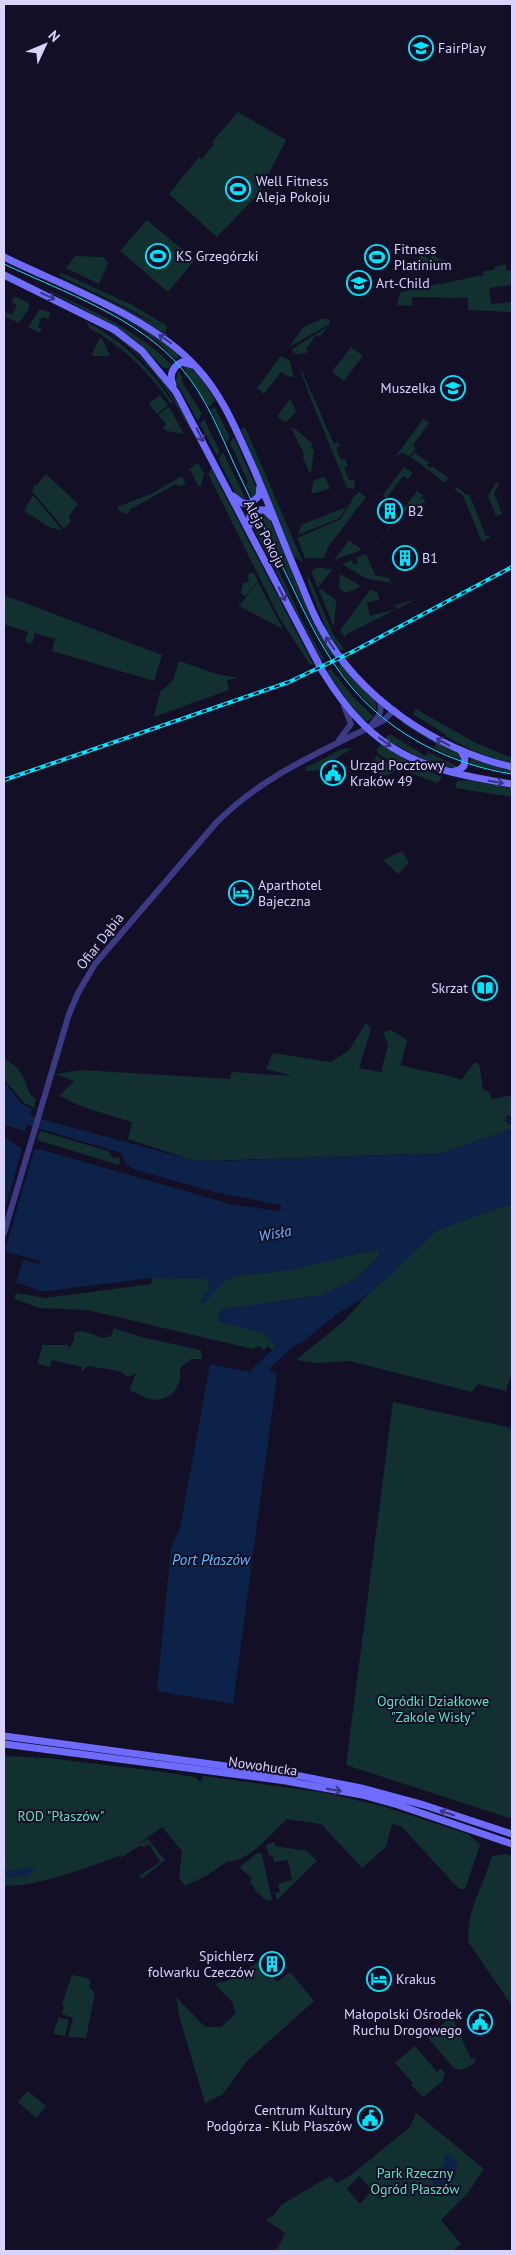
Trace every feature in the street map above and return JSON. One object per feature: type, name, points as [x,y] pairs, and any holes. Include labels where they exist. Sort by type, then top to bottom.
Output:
[{"type":"main road","name":"Aleja Pokoju","points":[[4,258],[148,327],[180,350],[201,371],[227,411],[320,626],[340,657],[377,696],[434,737],[460,750],[512,767]]},
{"type":"main road","name":"Aleja Pokoju","points":[[4,275],[115,330],[138,347],[176,392],[316,661],[338,696],[368,727],[380,739],[404,755],[446,772],[512,784]]},
{"type":"main road","points":[[176,392],[171,375],[178,365],[189,363],[201,371]]},
{"type":"main road","points":[[228,490],[240,502],[250,504],[260,494],[258,479]]},
{"type":"main road","points":[[252,535],[248,519],[256,510],[267,511],[277,526]]},
{"type":"main road","points":[[446,772],[457,771],[464,767],[465,758],[460,750]]},
{"type":"main road","name":"Nowohucka","points":[[4,1736],[300,1776],[361,1788],[424,1805],[512,1834]]},
{"type":"main road","name":"Nowohucka","points":[[4,1744],[286,1781],[362,1795],[398,1805],[512,1844]]},
{"type":"street","name":"Ofiar Dąbia","points":[[334,745],[344,735],[350,724],[347,711],[338,696]]},
{"type":"street","points":[[368,727],[378,718],[381,711],[381,702],[377,696]]},
{"type":"street","name":"Ofiar Dąbia","points":[[4,1233],[60,1040],[78,993],[90,972],[216,823],[237,802],[268,781],[384,720],[394,710]]},
{"type":"green space","points":[[238,112],[286,140],[259,193],[217,237],[169,194],[199,157],[202,159],[214,144],[212,142]]},
{"type":"green space","name":"KS Grzegórzki","points":[[147,220],[195,260],[168,292],[120,251]]},
{"type":"green space","points":[[419,255],[430,259],[432,255],[448,262],[421,266]]},
{"type":"green space","points":[[75,256],[104,257],[108,263],[99,284],[66,268]]},
{"type":"green space","points":[[505,264],[507,271],[512,270],[512,285],[489,288],[491,304],[512,302],[512,312],[468,310],[468,298],[412,297],[412,306],[397,305],[400,292],[484,275],[483,271],[494,270],[495,267]]},
{"type":"green space","points":[[60,273],[134,306],[167,326],[165,334],[133,314],[64,282],[60,278],[162,328],[135,312],[60,276]]},
{"type":"green space","points":[[35,284],[89,309],[124,328],[157,351],[172,365],[164,368],[138,343],[118,328]]},
{"type":"green space","points":[[14,296],[29,303],[29,309],[19,323],[4,316],[5,312],[12,315],[17,305],[11,302]]},
{"type":"green space","points":[[100,307],[128,321],[154,336],[178,354],[178,358],[176,360],[157,341],[136,326]]},
{"type":"green space","points":[[40,309],[51,313],[48,319],[42,317],[38,327],[42,329],[40,333],[28,327]]},
{"type":"green space","points":[[322,319],[329,319],[330,324],[289,347],[303,327]]},
{"type":"green space","points":[[87,322],[113,338],[135,357],[155,378],[173,403],[171,404],[154,381],[135,361],[113,343],[89,328]]},
{"type":"green space","points":[[327,327],[320,337],[316,335],[306,349],[308,351],[306,353],[296,354],[291,350]]},
{"type":"green space","points":[[113,332],[126,342],[158,376],[184,415],[192,429],[191,431],[158,378],[137,354],[112,334]]},
{"type":"green space","points":[[100,338],[103,340],[110,356],[93,356],[92,353]]},
{"type":"green space","points":[[351,347],[363,356],[344,381],[332,372]]},
{"type":"green space","points":[[281,356],[290,361],[294,378],[281,372],[264,394],[257,388]]},
{"type":"green space","points":[[185,366],[198,375],[215,400],[209,407],[183,367]]},
{"type":"green space","points":[[301,369],[334,444],[338,442],[340,446],[336,448],[341,460],[345,459],[348,466],[344,468],[349,480],[354,479],[355,485],[353,489],[348,488],[346,485],[308,392]]},
{"type":"green space","points":[[178,371],[183,378],[181,380],[202,414],[198,421],[176,382]]},
{"type":"green space","points":[[160,395],[168,406],[157,414],[149,404]]},
{"type":"green space","points":[[290,399],[296,411],[286,423],[285,420],[283,421],[277,416]]},
{"type":"green space","points":[[214,406],[230,437],[226,442],[211,410]]},
{"type":"green space","points":[[169,407],[184,434],[167,431],[163,428],[166,424],[158,415]]},
{"type":"green space","points":[[204,419],[220,452],[217,456],[200,424]]},
{"type":"green space","points":[[423,419],[429,423],[413,445],[416,448],[410,456],[402,453],[396,456]]},
{"type":"green space","points":[[245,427],[303,562],[294,557],[241,429]]},
{"type":"green space","points":[[291,428],[295,429],[313,444],[311,447],[314,450],[311,473],[308,470],[303,458],[304,454]]},
{"type":"green space","points":[[234,437],[257,490],[253,499],[246,484],[248,482],[230,443]]},
{"type":"green space","points":[[417,449],[415,453],[429,463],[427,466],[430,468],[432,466],[449,478],[445,483],[411,457]]},
{"type":"green space","points":[[223,452],[247,502],[237,496],[218,459]]},
{"type":"green space","points":[[198,463],[204,473],[201,486],[198,486],[191,471],[187,471]]},
{"type":"green space","points":[[404,467],[413,473],[408,479],[403,476],[386,499],[383,495]]},
{"type":"green space","points":[[212,468],[313,664],[310,665],[279,617],[208,474]]},
{"type":"green space","points":[[46,474],[78,504],[69,516],[71,522],[64,529],[32,491],[35,484],[37,485]]},
{"type":"green space","points":[[182,476],[186,484],[181,486],[176,484],[129,510],[131,511],[126,514],[119,511],[117,507],[151,494]]},
{"type":"green space","points":[[323,477],[330,488],[311,493],[314,480]]},
{"type":"green space","points":[[496,482],[499,484],[494,493],[502,514],[496,516],[488,496]]},
{"type":"green space","points":[[457,487],[467,495],[469,494],[486,536],[490,535],[483,542],[463,495],[455,490]]},
{"type":"green space","points":[[417,491],[423,495],[421,499],[424,499],[426,502],[404,511],[378,543]]},
{"type":"green space","points":[[359,492],[366,497],[328,547],[324,558],[305,558],[297,538],[341,519],[354,496]]},
{"type":"green space","points":[[33,495],[62,530],[51,528],[24,511]]},
{"type":"green space","points":[[346,507],[340,518],[298,535],[301,525]]},
{"type":"green space","points":[[259,512],[268,515],[312,621],[334,654],[330,656],[314,628]]},
{"type":"green space","points":[[253,515],[303,622],[324,659],[321,660],[251,524]]},
{"type":"green space","points":[[349,540],[362,550],[334,560]]},
{"type":"green space","points":[[366,554],[375,575],[389,578],[391,583],[365,578],[342,564],[352,560],[353,564],[356,564],[358,561],[356,558]]},
{"type":"green space","points":[[319,567],[332,570],[321,584],[318,582],[320,586],[318,588],[311,571]]},
{"type":"green space","points":[[253,572],[258,581],[246,596],[241,594],[243,583],[249,582],[248,574]]},
{"type":"green space","points":[[340,574],[360,587],[346,593],[339,588]]},
{"type":"green space","points":[[308,575],[333,634],[344,649],[340,651],[327,631],[308,583]]},
{"type":"green space","points":[[258,582],[283,629],[239,606]]},
{"type":"green space","points":[[321,589],[336,600],[334,627],[319,591]]},
{"type":"green space","points":[[370,590],[377,592],[380,599],[367,603],[370,616],[396,609],[396,605],[417,599],[345,635],[345,638],[340,630]]},
{"type":"green space","points":[[4,595],[162,655],[154,681],[52,651],[55,639],[35,633],[32,644],[25,642],[28,632],[4,624]]},
{"type":"green space","points":[[179,661],[217,674],[238,678],[227,680],[229,690],[154,717],[160,692],[173,680]]},
{"type":"green space","points":[[342,664],[375,700],[377,711],[356,690],[337,666]]},
{"type":"green space","points":[[331,669],[353,697],[374,717],[366,722],[346,699],[327,671]]},
{"type":"green space","points":[[416,709],[474,742],[512,758],[512,764],[478,753],[446,737],[446,735],[413,714]]},
{"type":"green space","points":[[404,721],[459,753],[462,761],[434,748],[436,744],[402,723]]},
{"type":"green space","points":[[390,734],[426,756],[428,752],[459,767],[442,766],[421,758],[384,739]]},
{"type":"green space","points":[[381,744],[409,762],[442,777],[437,783],[408,772],[378,754],[377,750]]},
{"type":"green space","points":[[342,749],[352,749],[342,754],[326,767],[305,771],[307,767]]},
{"type":"green space","points":[[376,755],[397,769],[381,777],[374,762]]},
{"type":"green space","points":[[470,758],[512,771],[512,773],[469,764]]},
{"type":"green space","points":[[466,780],[512,788],[512,797],[455,788],[457,781]]},
{"type":"green space","points":[[402,851],[409,863],[398,874],[383,860]]},
{"type":"green space","points":[[366,1023],[371,1029],[359,1068],[381,1072],[388,1045],[383,1032],[391,1030],[407,1040],[401,1065],[461,1080],[475,1062],[479,1064],[483,1089],[489,1092],[492,1099],[512,1095],[512,1118],[508,1115],[505,1121],[512,1125],[512,1129],[441,1153],[192,1160],[128,1139],[132,1122],[83,1107],[59,1096],[74,1081],[55,1074],[82,1070],[230,1079],[232,1072],[293,1076],[266,1069],[273,1053],[331,1062],[349,1050]]},
{"type":"green space","points":[[4,1059],[18,1069],[22,1075],[29,1091],[36,1099],[34,1108],[24,1103],[4,1079]]},
{"type":"green space","points":[[40,1131],[108,1151],[112,1157],[120,1158],[119,1165],[37,1140]]},
{"type":"green space","points":[[512,1203],[512,1372],[506,1391],[478,1384],[472,1392],[349,1361],[318,1363],[296,1360],[344,1321],[368,1294],[437,1230]]},
{"type":"green space","points":[[378,1249],[379,1256],[358,1277],[322,1295],[220,1310],[218,1321],[263,1333],[276,1346],[272,1350],[268,1346],[264,1350],[259,1346],[253,1349],[87,1310],[40,1308],[14,1299],[16,1293],[45,1298],[151,1284],[152,1278],[208,1279],[210,1288],[200,1301],[203,1304],[225,1281],[235,1276],[290,1270]]},
{"type":"green space","points":[[114,1328],[141,1337],[201,1350],[202,1359],[191,1359],[180,1368],[179,1383],[172,1394],[154,1400],[132,1392],[130,1389],[136,1373],[128,1377],[119,1371],[88,1366],[81,1372],[82,1367],[52,1360],[50,1367],[37,1364],[43,1345],[68,1345],[69,1349],[74,1340],[74,1333],[84,1331],[106,1337],[111,1336]]},
{"type":"green space","name":"Ogródki Działkowe \"Zakole Wisły\"","points":[[393,1402],[512,1428],[512,1819],[346,1765]]},
{"type":"green space","name":"ROD \"Płaszów\"","points":[[4,1756],[48,1758],[156,1771],[195,1777],[200,1782],[204,1776],[320,1792],[382,1806],[468,1834],[480,1845],[465,1889],[459,1889],[401,1826],[392,1824],[386,1847],[362,1868],[321,1824],[287,1819],[251,1853],[235,1861],[228,1861],[206,1876],[185,1886],[179,1878],[182,1851],[162,1827],[137,1845],[148,1839],[165,1860],[142,1879],[139,1876],[160,1862],[149,1844],[145,1847],[139,1846],[120,1858],[121,1855],[48,1880],[4,1886]]},
{"type":"green space","points":[[275,1842],[275,1846],[307,1851],[317,1861],[277,1900],[275,1893],[280,1892],[278,1884],[292,1880],[288,1860],[274,1862],[272,1855],[269,1856],[266,1845]]},
{"type":"green space","points":[[257,1853],[262,1854],[272,1900],[267,1901],[254,1890],[255,1888],[249,1882],[252,1879],[240,1867]]},
{"type":"green space","points":[[505,1854],[512,1856],[512,2006],[469,1943],[468,1932],[472,1910],[492,1856]]},
{"type":"green space","points":[[271,1950],[274,1953],[263,1961],[270,1971],[268,1973],[277,1982],[290,1972],[314,2001],[247,2061],[223,2094],[205,2103],[180,2019],[176,1997],[205,2027],[221,2027],[236,2013],[232,2002],[215,1984],[230,1980],[230,1974],[242,1971],[253,1965]]},
{"type":"green space","points":[[72,1975],[88,1978],[91,1982],[89,1987],[95,1993],[86,2038],[68,2037],[73,2018],[62,2014],[64,2006],[62,2004]]},
{"type":"green space","points":[[452,2011],[458,2016],[453,2019],[471,2059],[476,2058],[474,2064],[461,2070],[454,2068],[428,2038],[446,2021],[444,2018]]},
{"type":"green space","points":[[59,2017],[69,2020],[65,2036],[53,2034]]},
{"type":"green space","points":[[415,2046],[437,2072],[441,2068],[445,2074],[442,2082],[423,2097],[411,2085],[413,2083],[395,2063]]},
{"type":"green space","points":[[27,2091],[46,2106],[36,2118],[18,2102]]},
{"type":"green space","name":"Park Rzeczny Ogród Płaszów","points":[[416,2113],[484,2169],[467,2194],[441,2220],[461,2244],[452,2251],[276,2251],[285,2233],[266,2220],[274,2215],[281,2205],[330,2176],[337,2183],[351,2175],[410,2127]],"holes":[[[359,2176],[369,2186],[369,2194],[360,2204],[347,2189]]]},
{"type":"water","points":[[4,1082],[22,1104],[32,1109],[30,1116],[192,1160],[222,1161],[441,1153],[512,1129],[512,1203],[437,1230],[386,1280],[290,1349],[269,1369],[277,1375],[233,1704],[157,1691],[171,1548],[180,1528],[210,1364],[249,1372],[276,1346],[262,1333],[218,1321],[220,1310],[322,1295],[358,1277],[379,1256],[378,1249],[290,1270],[235,1276],[225,1281],[203,1305],[200,1301],[210,1288],[208,1279],[152,1278],[48,1291],[38,1291],[16,1283],[23,1260],[39,1264],[40,1261],[4,1251],[4,1136],[23,1149],[39,1149],[230,1204],[278,1211],[282,1208],[280,1205],[214,1192],[133,1169],[123,1158],[122,1153],[27,1125],[25,1131],[4,1125]]},
{"type":"water","points":[[36,1868],[28,1876],[4,1878],[4,1871]]},
{"type":"water","points":[[446,2153],[451,2155],[458,2166],[453,2182],[439,2186],[431,2180],[434,2173],[445,2164],[443,2157]]},
{"type":"pier","points":[[23,1145],[35,1147],[4,1254],[4,1212]]},
{"type":"waterway","points":[[506,1118],[512,1122]]},
{"type":"tram line","points":[[4,264],[76,296],[122,321],[144,335],[182,369],[191,380],[212,416],[317,636],[334,664],[354,690],[387,721],[426,746],[468,764],[512,774]]},
{"type":"railway","points":[[4,780],[289,682],[352,652],[512,567]]},
{"type":"place","name":"FairPlay","points":[[421,48]]},
{"type":"place","name":"Well Fitness Aleja Pokoju","points":[[238,189]]},
{"type":"place","name":"KS Grzegórzki","points":[[158,256]]},
{"type":"place","name":"Fitness Platinium","points":[[377,257]]},
{"type":"place","name":"Art-Child","points":[[359,283]]},
{"type":"place","name":"Muszelka","points":[[453,388]]},
{"type":"place","name":"B2","points":[[390,511]]},
{"type":"place","name":"B1","points":[[405,558]]},
{"type":"place","name":"Urząd Pocztowy Kraków 49","points":[[333,773]]},
{"type":"place","name":"Aparthotel Bajeczna","points":[[241,893]]},
{"type":"place","name":"Skrzat","points":[[485,988]]},
{"type":"place","name":"Spichlerz folwarku Czeczów","points":[[272,1964]]},
{"type":"place","name":"Krakus","points":[[379,1979]]},
{"type":"place","name":"Małopolski Ośrodek Ruchu Drogowego","points":[[480,2022]]},
{"type":"place","name":"Centrum Kultury Podgórza - Klub Płaszów","points":[[370,2118]]},
{"type":"water label","name":"Wisła","points":[[275,1233]]},
{"type":"water label","name":"Port Płaszów","points":[[211,1559]]}]
